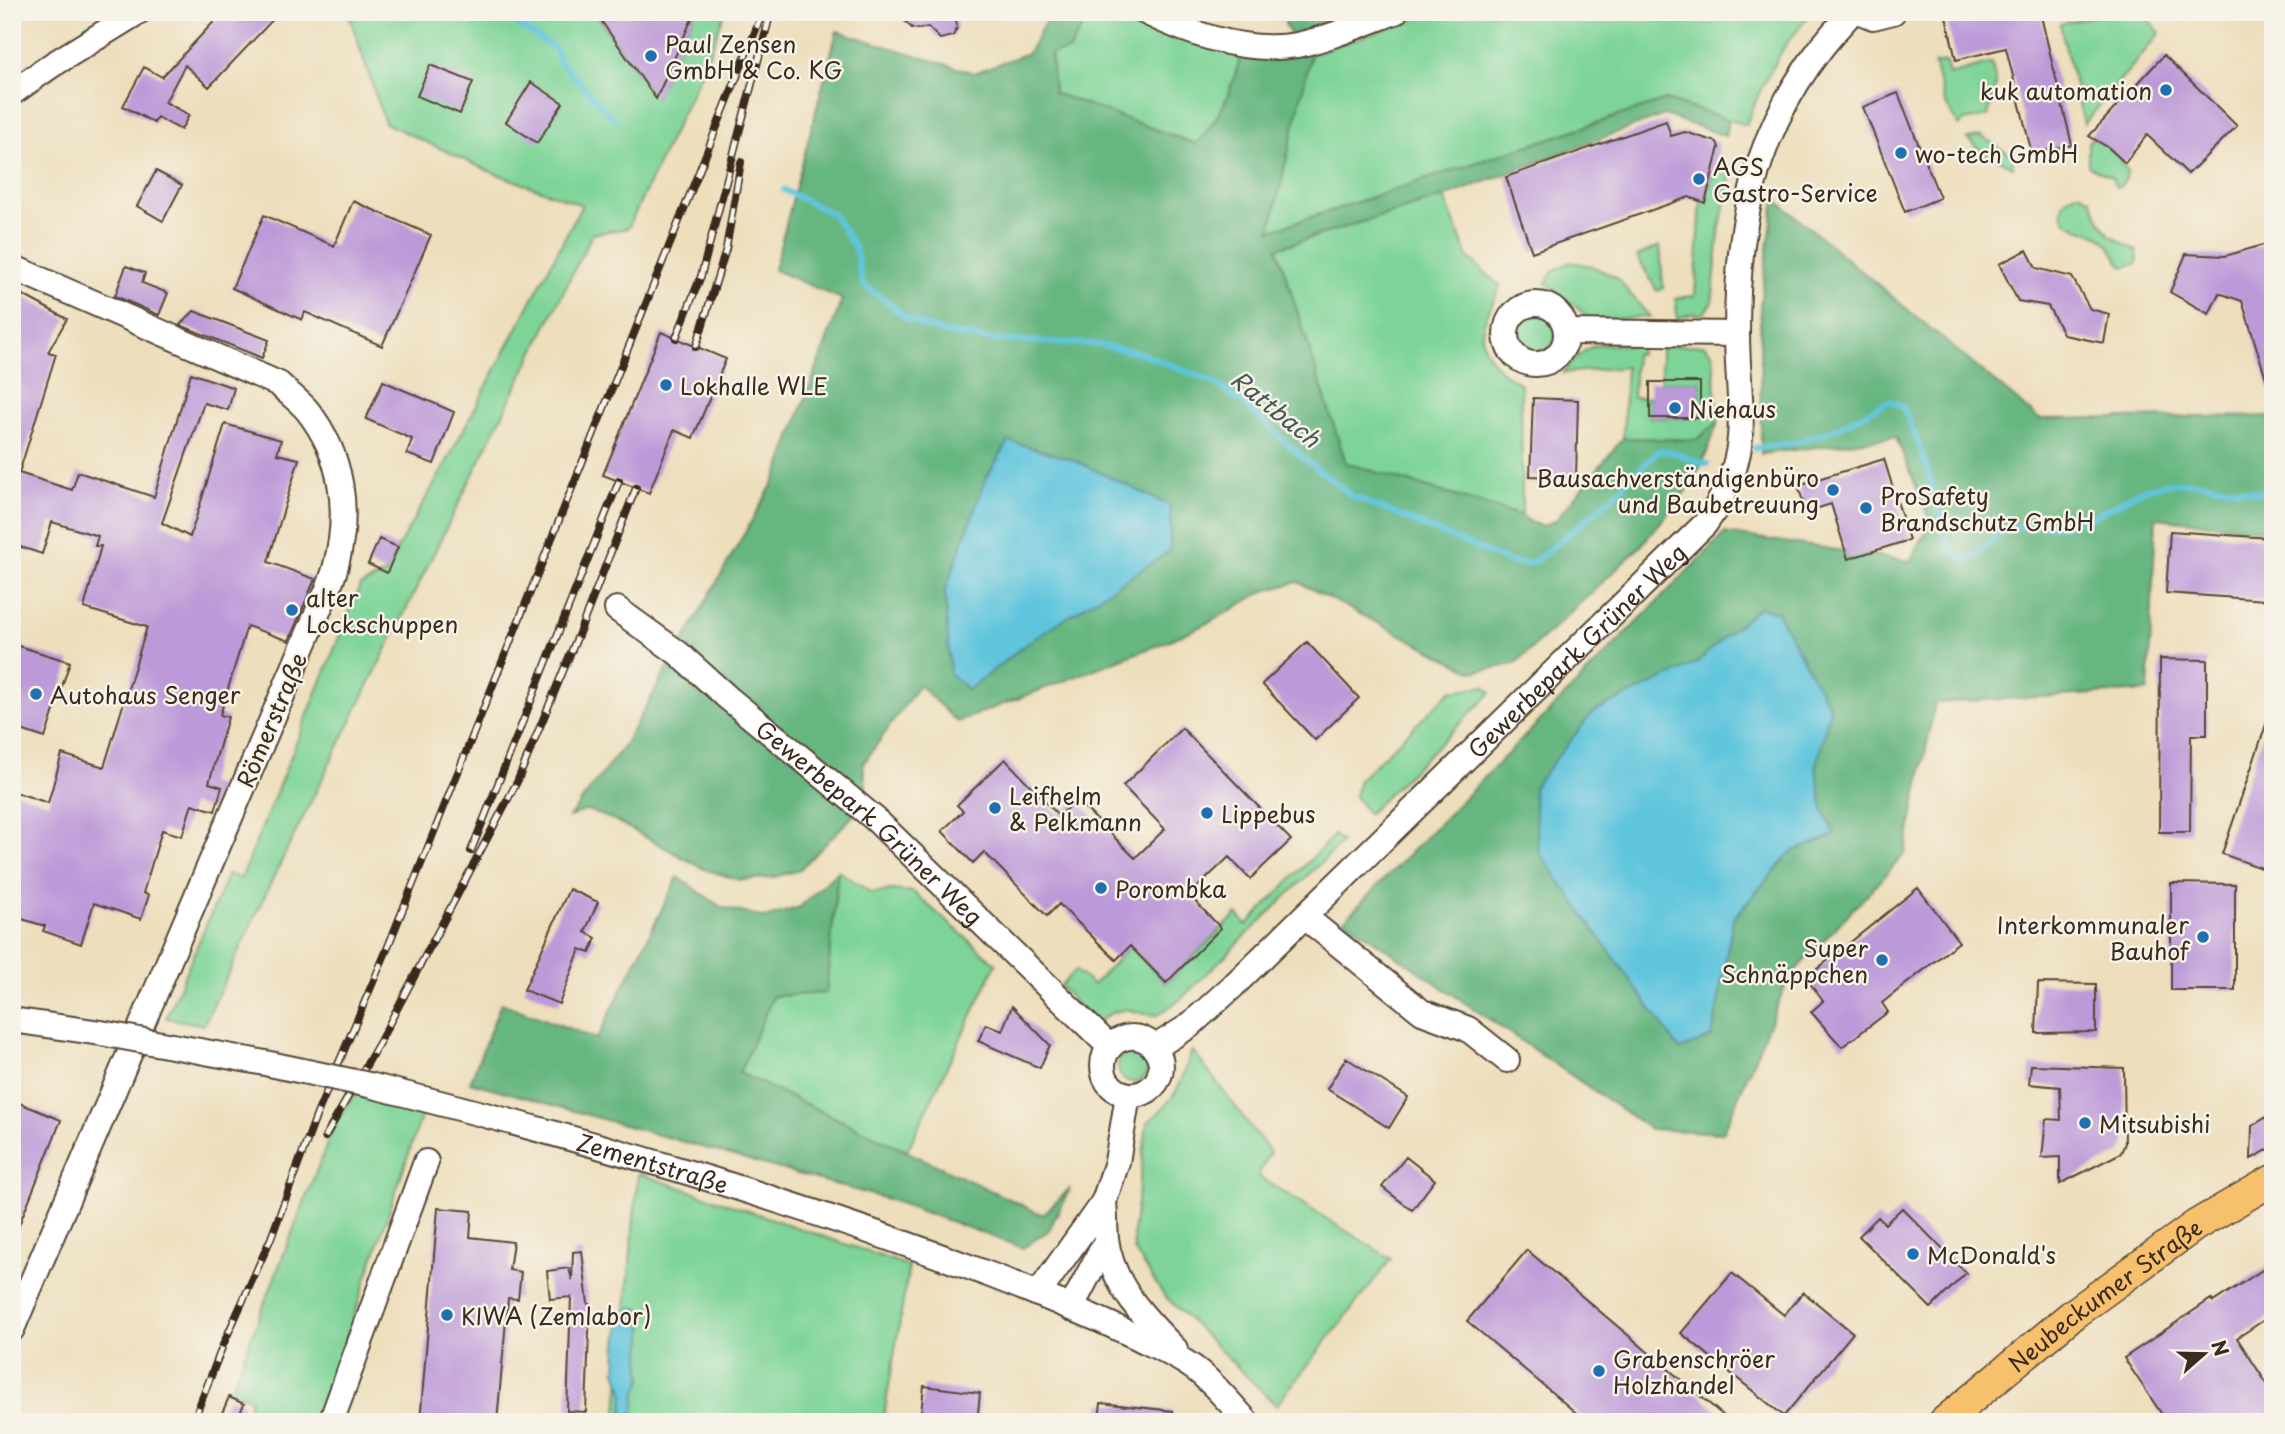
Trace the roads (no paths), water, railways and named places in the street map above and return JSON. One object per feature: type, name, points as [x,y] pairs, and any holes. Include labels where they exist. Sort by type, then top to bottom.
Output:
[{"type":"main road","name":"Neubeckumer Straße","points":[[1944,1422],[2072,1315],[2196,1225],[2273,1180]]},
{"type":"street","points":[[12,93],[138,12]]},
{"type":"street","points":[[1145,12],[1175,27],[1248,46],[1296,45],[1347,21],[1395,12]]},
{"type":"street","name":"Gewerbepark Grüner Weg","points":[[1154,1048],[1189,1026],[1305,917],[1705,524],[1720,504],[1732,478],[1739,453],[1742,418],[1737,334],[1738,270],[1756,168],[1781,108],[1809,63],[1852,12]]},
{"type":"street","points":[[1861,12],[1873,17],[1893,12]]},
{"type":"street","name":"Römerstraße","points":[[12,267],[279,384],[307,410],[334,456],[342,488],[344,511],[336,566],[316,616],[12,1329]]},
{"type":"street","points":[[1567,332],[1737,334]]},
{"type":"street","name":"Gewerbepark Grüner Weg","points":[[617,609],[678,653],[875,819],[1110,1047]]},
{"type":"street","points":[[1305,917],[1423,1013],[1468,1029],[1507,1060]]},
{"type":"street","name":"Zementstraße","points":[[12,1020],[101,1033],[369,1085],[499,1118],[672,1167],[859,1227],[1038,1294],[1158,1348],[1199,1372],[1247,1422]]},
{"type":"street","points":[[1133,1037],[1154,1048],[1160,1061],[1160,1074],[1153,1086],[1142,1094],[1128,1095],[1116,1091],[1107,1082],[1103,1070],[1104,1058],[1110,1047],[1133,1037]]},
{"type":"street","points":[[1038,1294],[1104,1201],[1117,1162],[1128,1095]]},
{"type":"street","points":[[331,1422],[426,1162]]},
{"type":"street","points":[[1104,1201],[1106,1241],[1121,1282],[1138,1312],[1199,1372]]},
{"type":"street","points":[[1071,1308],[1106,1241]]},
{"type":"water","points":[[1009,441],[1074,460],[1170,506],[1170,551],[1029,642],[968,690],[950,674],[945,591],[986,478]]},
{"type":"water","points":[[1760,607],[1777,612],[1830,708],[1816,767],[1823,809],[1835,835],[1791,852],[1733,919],[1712,1037],[1680,1050],[1539,852],[1533,788],[1593,712],[1697,663]]},
{"type":"water","points":[[631,1307],[640,1309],[643,1320],[640,1358],[642,1378],[634,1411],[626,1417],[623,1412],[624,1395],[616,1371],[617,1343],[620,1321]]},
{"type":"waterway","name":"Rattbach","points":[[509,12],[509,16],[518,25],[556,49],[560,62],[615,120]]},
{"type":"waterway","name":"Rattbach","points":[[784,190],[833,214],[855,248],[863,285],[906,318],[943,333],[993,340],[1093,344],[1140,353],[1211,381],[1239,400],[1307,461],[1352,496],[1510,562],[1525,564],[1537,560],[1609,500],[1658,451],[1672,452],[1707,464]]},
{"type":"waterway","name":"Rattbach","points":[[1755,448],[1793,443],[1836,429],[1889,401],[1903,407],[1916,437],[1949,544],[1952,551],[1963,559],[1973,557],[1994,538],[2013,528],[2029,525],[2063,526],[2078,522],[2136,493],[2169,483],[2222,486],[2273,495]]},
{"type":"railway","points":[[193,1422],[223,1345],[271,1238],[317,1114],[385,954],[763,12]]},
{"type":"railway","points":[[676,338],[701,276],[771,12]]},
{"type":"railway","points":[[696,347],[726,249],[741,162]]},
{"type":"railway","points":[[471,851],[619,481]]},
{"type":"railway","points":[[325,1137],[379,1043],[517,782],[636,488]]},
{"type":"place","name":"Paul Zensen GmbH & Co. KG","points":[[651,56]]},
{"type":"place","name":"kuk automation","points":[[2166,90]]},
{"type":"place","name":"wo-tech GmbH","points":[[1901,153]]},
{"type":"place","name":"AGS Gastro-Service","points":[[1699,179]]},
{"type":"place","name":"Lokhalle WLE","points":[[666,385]]},
{"type":"place","name":"Niehaus","points":[[1675,408]]},
{"type":"place","name":"Bausachverständigenbüro und Baubetreuung","points":[[1833,490]]},
{"type":"place","name":"ProSafety Brandschutz GmbH","points":[[1866,508]]},
{"type":"place","name":"alter Lockschuppen","points":[[292,610]]},
{"type":"place","name":"Autohaus Senger","points":[[36,694]]},
{"type":"place","name":"Leifhelm & Pelkmann","points":[[995,808]]},
{"type":"place","name":"Lippebus","points":[[1207,813]]},
{"type":"place","name":"Porombka","points":[[1101,888]]},
{"type":"place","name":"Interkommunaler Bauhof","points":[[2203,937]]},
{"type":"place","name":"Super Schnäppchen","points":[[1882,960]]},
{"type":"place","name":"Mitsubishi","points":[[2085,1123]]},
{"type":"place","name":"McDonald's","points":[[1913,1254]]},
{"type":"place","name":"KIWA (Zemlabor)","points":[[447,1315]]},
{"type":"place","name":"Grabenschröer Holzhandel","points":[[1599,1371]]}]
